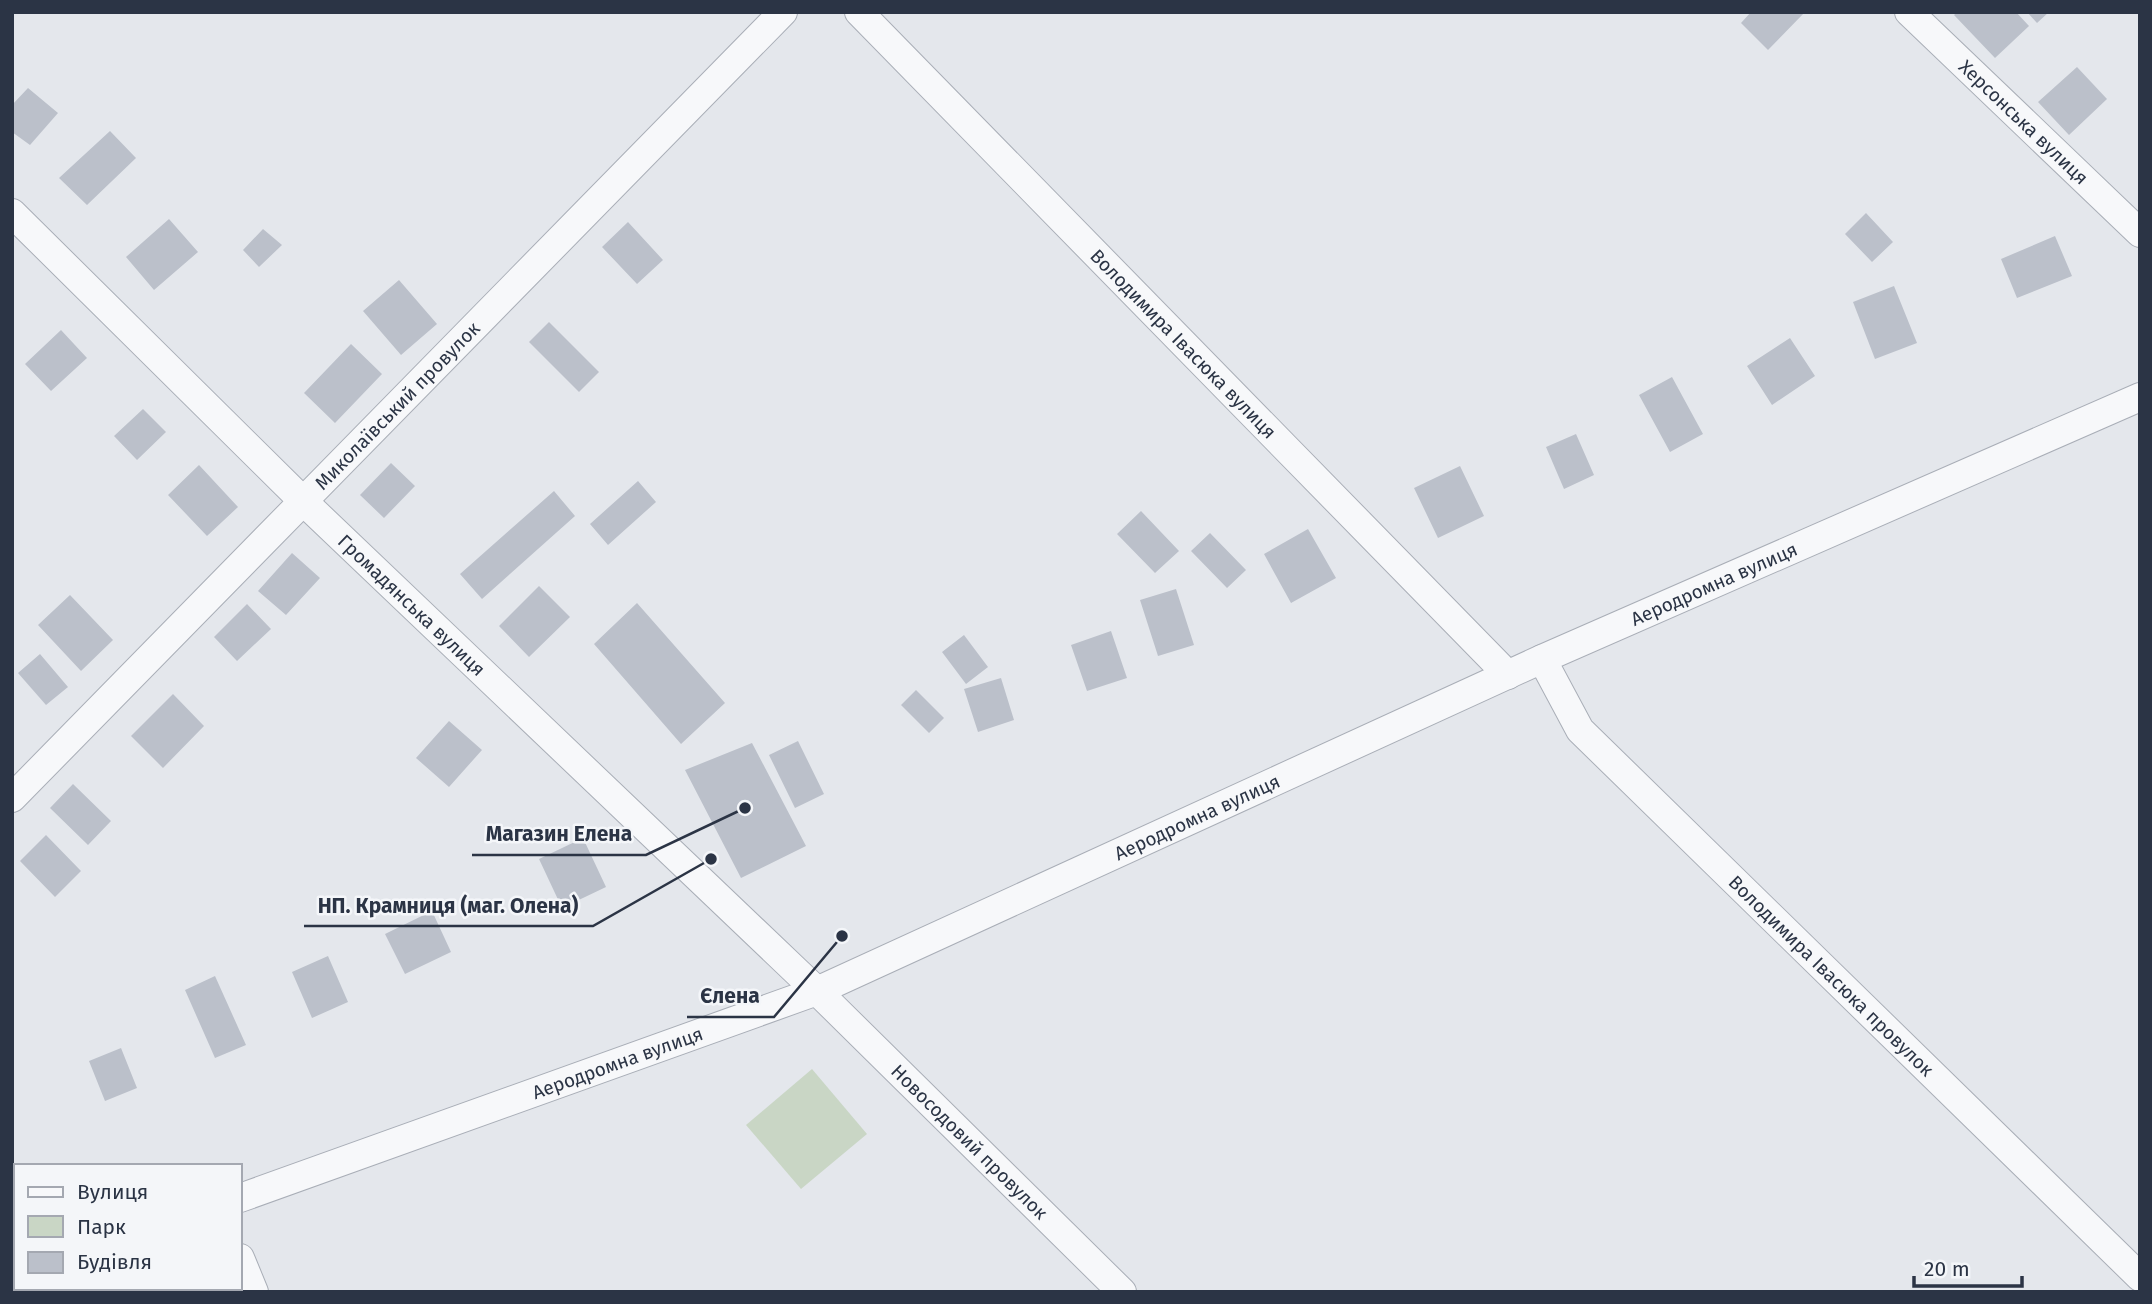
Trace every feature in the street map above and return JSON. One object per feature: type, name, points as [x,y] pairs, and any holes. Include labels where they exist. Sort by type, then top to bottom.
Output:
[{"type":"street","name":"Миколаївський провулок","points":[[12,798],[783,12]]},
{"type":"street","name":"Володимира Івасюка вулиця","points":[[859,12],[1508,675]]},
{"type":"street","name":"Херсонська вулиця","points":[[1909,12],[2140,233]]},
{"type":"street","name":"Громадянська вулиця","points":[[12,213],[304,502],[817,991]]},
{"type":"street","name":"Аеродромна вулиця","points":[[242,1197],[817,991],[1542,659],[2140,397]]},
{"type":"street","name":"Володимира Івасюка провулок","points":[[1542,659],[1580,730],[2140,1278]]},
{"type":"street","name":"Новосодовий провулок","points":[[817,991],[1122,1292]]},
{"type":"street","points":[[242,1263],[254,1292]]},
{"type":"green space","points":[[812,1069],[867,1134],[801,1189],[746,1125]]},
{"type":"building","points":[[1751,12],[1805,12],[1768,50],[1741,23]]},
{"type":"building","points":[[1957,12],[2016,12],[2029,26],[1995,58],[1954,15]]},
{"type":"building","points":[[2027,12],[2049,12],[2037,23]]},
{"type":"building","points":[[2077,67],[2107,99],[2069,135],[2038,102]]},
{"type":"building","points":[[28,88],[58,113],[30,145],[12,132],[12,105]]},
{"type":"building","points":[[110,131],[136,158],[87,205],[59,178]]},
{"type":"building","points":[[1866,213],[1893,242],[1872,262],[1845,234]]},
{"type":"building","points":[[169,219],[198,252],[154,290],[126,257]]},
{"type":"building","points":[[628,222],[663,260],[637,284],[602,247]]},
{"type":"building","points":[[263,229],[282,245],[259,267],[243,250]]},
{"type":"building","points":[[2055,236],[2072,276],[2017,298],[2001,259]]},
{"type":"building","points":[[399,280],[437,324],[401,355],[363,311]]},
{"type":"building","points":[[1894,286],[1917,343],[1875,359],[1853,302]]},
{"type":"building","points":[[549,322],[599,372],[579,392],[529,342]]},
{"type":"building","points":[[61,330],[87,358],[51,391],[25,364]]},
{"type":"building","points":[[1790,338],[1815,376],[1772,405],[1747,366]]},
{"type":"building","points":[[351,344],[382,374],[335,423],[304,393]]},
{"type":"building","points":[[1672,377],[1703,434],[1670,452],[1639,395]]},
{"type":"building","points":[[143,409],[166,432],[137,460],[114,436]]},
{"type":"building","points":[[1576,434],[1594,475],[1564,489],[1546,447]]},
{"type":"building","points":[[391,463],[415,486],[384,518],[360,495]]},
{"type":"building","points":[[199,465],[238,507],[207,536],[168,495]]},
{"type":"building","points":[[1460,466],[1484,516],[1438,538],[1414,488]]},
{"type":"building","points":[[638,481],[656,502],[608,545],[590,524]]},
{"type":"building","points":[[554,491],[575,516],[482,599],[460,574]]},
{"type":"building","points":[[1141,511],[1179,551],[1155,573],[1117,534]]},
{"type":"building","points":[[1308,529],[1336,578],[1291,603],[1264,554]]},
{"type":"building","points":[[1210,533],[1246,570],[1227,588],[1191,551]]},
{"type":"building","points":[[292,553],[320,578],[286,615],[258,591]]},
{"type":"building","points":[[539,586],[570,617],[529,657],[499,626]]},
{"type":"building","points":[[1176,589],[1194,645],[1158,656],[1140,600]]},
{"type":"building","points":[[70,595],[113,640],[81,671],[38,625]]},
{"type":"building","points":[[637,603],[725,703],[681,744],[594,644]]},
{"type":"building","points":[[247,604],[271,629],[237,661],[214,637]]},
{"type":"building","points":[[1111,631],[1127,678],[1087,691],[1071,645]]},
{"type":"building","points":[[964,635],[988,667],[966,684],[942,652]]},
{"type":"building","points":[[40,654],[68,687],[46,705],[18,673]]},
{"type":"building","points":[[1001,678],[1014,720],[978,732],[964,689]]},
{"type":"building","points":[[916,690],[944,718],[929,733],[901,705]]},
{"type":"building","points":[[173,694],[204,726],[163,768],[131,736]]},
{"type":"building","points":[[449,721],[482,750],[449,787],[416,758]]},
{"type":"building","points":[[798,741],[824,794],[795,808],[769,755]]},
{"type":"building","points":[[752,743],[806,846],[741,878],[685,770]]},
{"type":"building","points":[[73,784],[111,821],[88,845],[50,808]]},
{"type":"building","points":[[46,835],[81,871],[55,897],[20,861]]},
{"type":"building","points":[[583,838],[606,887],[562,908],[539,859]]},
{"type":"building","points":[[432,911],[451,952],[405,974],[385,934]]},
{"type":"building","points":[[328,956],[348,1002],[312,1018],[292,972]]},
{"type":"building","points":[[215,976],[246,1045],[215,1058],[185,990]]},
{"type":"building","points":[[121,1048],[137,1088],[105,1101],[89,1061]]},
{"type":"place","name":"Магазин Елена","points":[[745,808]]},
{"type":"place","name":"НП. Крамниця (маг. Олена)","points":[[711,859]]},
{"type":"place","name":"Єлена","points":[[842,936]]}]
